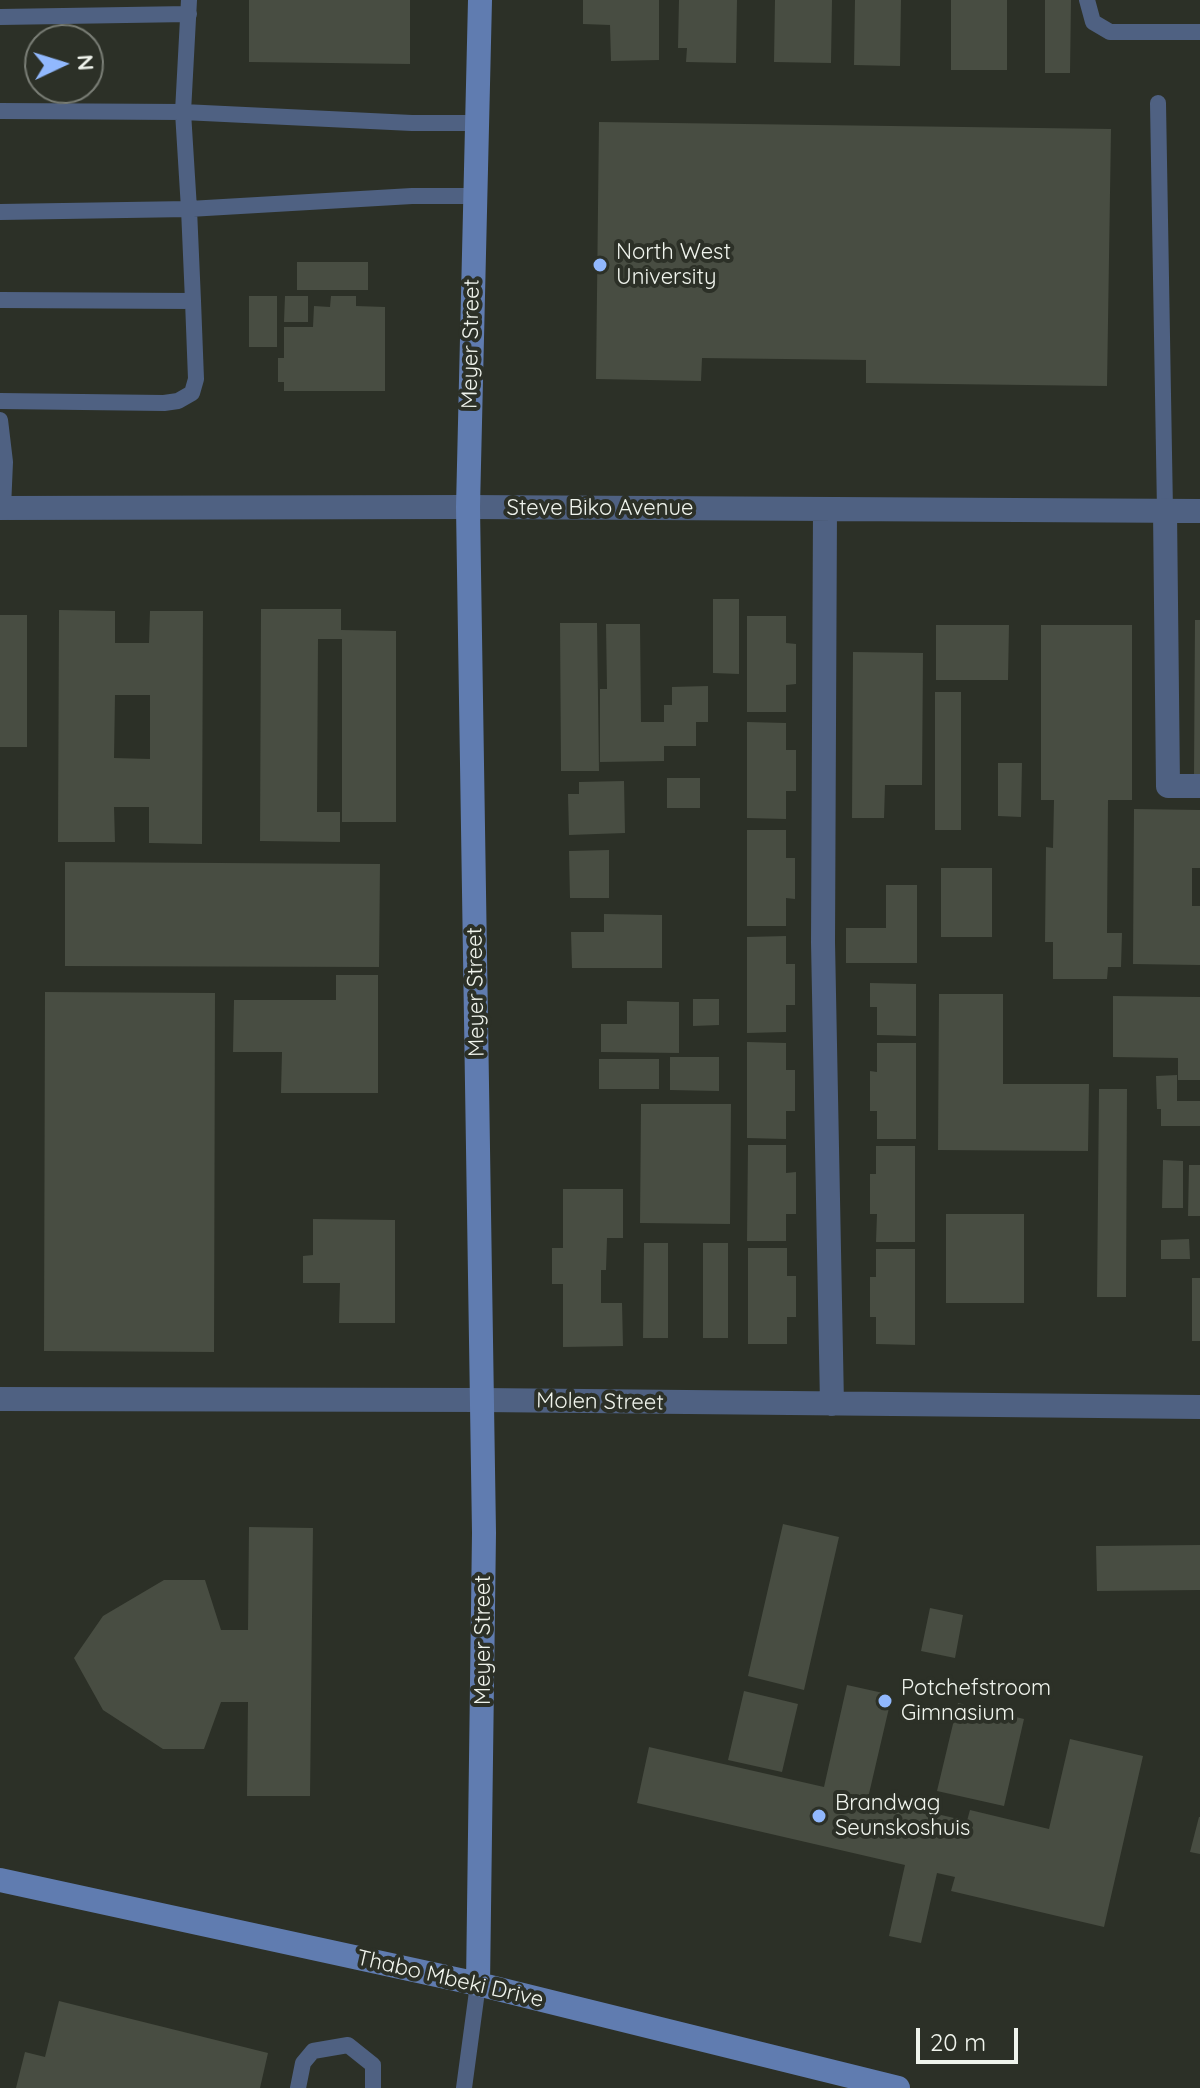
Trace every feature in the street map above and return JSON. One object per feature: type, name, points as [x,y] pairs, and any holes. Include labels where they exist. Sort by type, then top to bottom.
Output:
[{"type":"street","name":"Meyer Street","points":[[478,1984],[483,1732],[482,1400],[468,507],[480,0]]},
{"type":"street","name":"Steve Biko Avenue","points":[[1,508],[1200,511]]},
{"type":"street","points":[[825,509],[823,942],[832,1404]]},
{"type":"street","points":[[1165,511],[1168,786],[1200,786]]},
{"type":"street","name":"Molen Street","points":[[0,1399],[1200,1407]]},
{"type":"street","name":"Thabo Mbeki Drive","points":[[0,1880],[478,1984],[898,2088]]},
{"type":"lane","points":[[1087,0],[1093,22],[1110,32],[1200,32]]},
{"type":"lane","points":[[0,17],[189,7],[183,112],[196,379],[192,393],[178,401],[0,401]]},
{"type":"lane","points":[[1158,103],[1165,511]]},
{"type":"lane","points":[[0,111],[183,112],[412,123],[476,123]]},
{"type":"lane","points":[[0,212],[189,209],[412,196],[474,196]]},
{"type":"lane","points":[[0,300],[193,301]]},
{"type":"lane","points":[[0,420],[5,462],[1,508]]},
{"type":"lane","points":[[464,2088],[478,1984]]},
{"type":"lane","points":[[298,2088],[303,2063],[313,2051],[348,2045],[373,2065],[373,2088]]},
{"type":"building","points":[[249,0],[410,0],[410,64],[249,62]]},
{"type":"building","points":[[583,0],[659,0],[659,60],[611,61],[610,25],[583,24]]},
{"type":"building","points":[[679,0],[737,0],[736,63],[686,62],[687,48],[678,48]]},
{"type":"building","points":[[775,0],[832,0],[831,63],[774,62]]},
{"type":"building","points":[[855,0],[901,0],[900,66],[854,65]]},
{"type":"building","points":[[951,0],[1007,0],[1007,70],[951,70]]},
{"type":"building","points":[[1045,0],[1071,0],[1070,73],[1045,73]]},
{"type":"building","points":[[599,122],[1111,129],[1107,386],[866,383],[866,360],[702,358],[701,381],[596,379]]},
{"type":"building","points":[[297,262],[368,262],[368,290],[297,290]]},
{"type":"building","points":[[249,296],[277,296],[277,347],[249,347]]},
{"type":"building","points":[[285,296],[308,296],[308,322],[284,322]]},
{"type":"building","points":[[331,296],[356,296],[356,306],[385,307],[385,391],[284,391],[284,382],[278,382],[278,358],[284,358],[284,327],[313,327],[314,306],[330,307]]},
{"type":"building","points":[[713,599],[739,599],[739,674],[713,673]]},
{"type":"building","points":[[261,609],[341,609],[341,630],[396,631],[396,822],[342,822],[342,639],[318,639],[317,812],[340,812],[340,842],[260,841]]},
{"type":"building","points":[[59,610],[115,611],[115,643],[149,643],[150,611],[203,611],[202,844],[149,843],[149,807],[114,807],[115,842],[58,842]],"holes":[[[115,695],[150,695],[150,759],[114,758]]]},
{"type":"building","points":[[0,615],[27,615],[27,747],[0,747]]},
{"type":"building","points":[[747,616],[786,616],[786,643],[796,644],[796,684],[786,685],[786,712],[747,712]]},
{"type":"building","points":[[1195,620],[1200,620],[1200,775],[1194,775]]},
{"type":"building","points":[[560,623],[597,623],[599,771],[561,771]]},
{"type":"building","points":[[606,624],[640,624],[641,722],[664,722],[664,705],[672,705],[672,687],[708,686],[708,722],[696,722],[696,746],[664,746],[664,761],[600,762],[600,689],[607,689]]},
{"type":"building","points":[[936,625],[1009,625],[1008,680],[936,680]]},
{"type":"building","points":[[1041,625],[1132,625],[1132,800],[1108,800],[1107,933],[1122,933],[1121,967],[1108,967],[1107,979],[1053,979],[1053,942],[1045,942],[1046,847],[1053,848],[1054,800],[1041,800]]},
{"type":"building","points":[[853,652],[923,653],[922,785],[885,785],[884,818],[852,818]]},
{"type":"building","points":[[935,692],[961,692],[961,830],[935,830]]},
{"type":"building","points":[[747,722],[786,723],[786,750],[796,750],[796,791],[786,791],[786,819],[747,818]]},
{"type":"building","points":[[998,763],[1022,763],[1021,817],[998,816]]},
{"type":"building","points":[[667,778],[700,778],[700,808],[667,808]]},
{"type":"building","points":[[624,781],[625,833],[569,835],[568,794],[579,794],[579,782]]},
{"type":"building","points":[[1134,809],[1200,810],[1200,868],[1192,868],[1192,906],[1200,906],[1200,965],[1133,964]]},
{"type":"building","points":[[747,830],[786,830],[786,858],[795,858],[795,899],[786,898],[786,926],[747,926]]},
{"type":"building","points":[[609,850],[609,898],[570,898],[569,851]]},
{"type":"building","points":[[65,862],[380,864],[379,967],[65,966]]},
{"type":"building","points":[[941,868],[992,868],[992,937],[941,937]]},
{"type":"building","points":[[886,885],[917,885],[917,963],[846,963],[846,928],[886,928]]},
{"type":"building","points":[[604,914],[662,915],[662,968],[572,968],[571,932],[604,932]]},
{"type":"building","points":[[786,936],[786,964],[795,964],[795,1005],[786,1005],[786,1032],[747,1033],[747,937]]},
{"type":"building","points":[[336,975],[378,975],[378,1093],[281,1093],[282,1052],[233,1052],[234,1000],[336,1000]]},
{"type":"building","points":[[870,983],[916,984],[916,1036],[877,1035],[877,1007],[870,1007]]},
{"type":"building","points":[[45,992],[215,993],[214,1352],[44,1351]]},
{"type":"building","points":[[939,994],[1003,994],[1003,1084],[1089,1084],[1088,1151],[938,1150]]},
{"type":"building","points":[[1113,996],[1200,997],[1200,1080],[1178,1080],[1178,1058],[1113,1057]]},
{"type":"building","points":[[693,999],[719,999],[719,1025],[693,1026]]},
{"type":"building","points":[[627,1001],[679,1002],[679,1053],[601,1052],[601,1024],[627,1024]]},
{"type":"building","points":[[747,1042],[786,1043],[786,1070],[795,1070],[795,1111],[786,1111],[786,1139],[747,1138]]},
{"type":"building","points":[[877,1043],[916,1043],[916,1139],[877,1139],[877,1111],[870,1111],[870,1071],[877,1072]]},
{"type":"building","points":[[670,1057],[719,1057],[719,1091],[670,1090]]},
{"type":"building","points":[[599,1059],[659,1059],[659,1089],[599,1089]]},
{"type":"building","points":[[1177,1075],[1177,1101],[1200,1101],[1200,1126],[1161,1126],[1156,1076]]},
{"type":"building","points":[[1099,1089],[1127,1089],[1126,1297],[1097,1297]]},
{"type":"building","points":[[641,1104],[731,1104],[730,1224],[640,1223]]},
{"type":"building","points":[[748,1145],[786,1145],[786,1173],[796,1172],[796,1214],[786,1214],[786,1241],[747,1241]]},
{"type":"building","points":[[876,1146],[915,1146],[915,1242],[876,1242],[877,1214],[870,1214],[870,1174],[876,1174]]},
{"type":"building","points":[[1163,1160],[1183,1161],[1183,1208],[1162,1208]]},
{"type":"building","points":[[1189,1165],[1200,1165],[1200,1216],[1188,1216]]},
{"type":"building","points":[[563,1189],[623,1189],[623,1238],[607,1238],[606,1270],[601,1270],[601,1303],[622,1303],[623,1346],[563,1347],[563,1284],[552,1284],[552,1248],[563,1248]]},
{"type":"building","points":[[946,1214],[1024,1214],[1024,1303],[946,1303]]},
{"type":"building","points":[[313,1219],[395,1220],[395,1323],[339,1323],[340,1283],[303,1283],[303,1256],[313,1255]]},
{"type":"building","points":[[1189,1239],[1190,1259],[1161,1259],[1161,1240]]},
{"type":"building","points":[[644,1243],[668,1243],[668,1338],[643,1338]]},
{"type":"building","points":[[703,1243],[728,1243],[728,1338],[703,1338]]},
{"type":"building","points":[[748,1248],[787,1248],[787,1276],[796,1276],[796,1317],[787,1317],[787,1344],[748,1344]]},
{"type":"building","points":[[876,1249],[915,1249],[915,1345],[876,1344],[876,1317],[870,1317],[870,1277],[876,1277]]},
{"type":"building","points":[[1192,1278],[1200,1278],[1200,1341],[1192,1341]]},
{"type":"building","points":[[783,1524],[839,1537],[804,1690],[748,1676]]},
{"type":"building","points":[[249,1527],[313,1528],[310,1796],[247,1796],[248,1702],[221,1702],[204,1749],[163,1749],[103,1710],[74,1658],[103,1616],[164,1580],[205,1580],[221,1630],[248,1630]]},
{"type":"building","points":[[1200,1545],[1200,1590],[1097,1591],[1096,1546]]},
{"type":"building","points":[[930,1608],[963,1615],[955,1658],[921,1651]]},
{"type":"building","name":"Brandwag Seunskoshuis","points":[[847,1685],[892,1695],[868,1798],[967,1821],[970,1810],[1049,1829],[1070,1739],[1143,1756],[1104,1927],[951,1891],[955,1877],[937,1873],[921,1943],[889,1936],[905,1865],[637,1803],[649,1747],[824,1787]]},
{"type":"building","points":[[744,1691],[798,1704],[782,1772],[728,1760]]},
{"type":"building","points":[[958,1703],[1024,1719],[1004,1806],[937,1791]]},
{"type":"building","points":[[1200,1817],[1200,1854],[1190,1852]]},
{"type":"building","points":[[59,2001],[268,2053],[260,2088],[16,2088],[25,2052],[45,2057]]},
{"type":"place","name":"North West University","points":[[600,265]]},
{"type":"place","name":"Potchefstroom Gimnasium","points":[[885,1701]]},
{"type":"place","name":"Brandwag Seunskoshuis","points":[[819,1816]]}]
